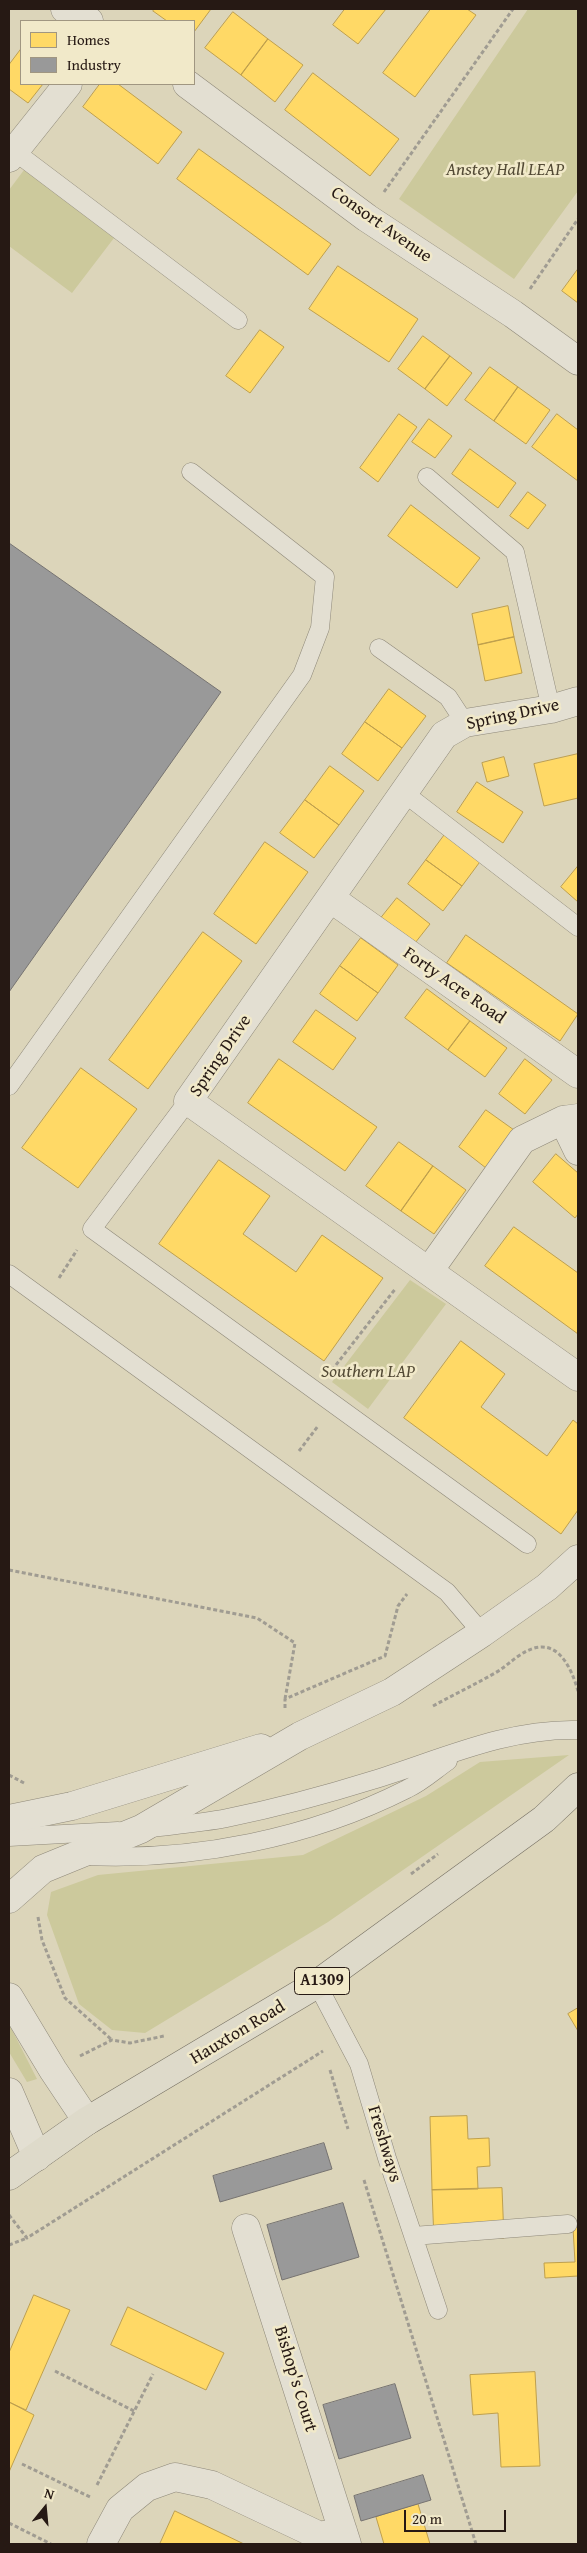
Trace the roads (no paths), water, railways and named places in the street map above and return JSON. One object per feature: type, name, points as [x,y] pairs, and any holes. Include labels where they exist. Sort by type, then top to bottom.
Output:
[{"type":"main road","name":"Hauxton Road","points":[[9,2176],[87,2121],[317,1984],[544,1819],[578,1787]]},
{"type":"street","points":[[12,154],[67,85]]},
{"type":"street","name":"Consort Avenue","points":[[188,85],[366,218],[513,314],[578,361]]},
{"type":"street","name":"Spring Drive","points":[[578,701],[552,709],[466,723],[444,735],[188,1101],[578,1377]]},
{"type":"street","name":"Forty Acre Road","points":[[330,898],[578,1074]]},
{"type":"street","points":[[422,1266],[522,1140],[570,1119],[578,1151]]},
{"type":"street","points":[[9,1899],[43,1869],[141,1829],[300,1736],[392,1692],[482,1633],[547,1586],[578,1558]]},
{"type":"street","points":[[9,1819],[72,1806],[300,1736]]},
{"type":"street","points":[[9,1997],[53,2070],[87,2121]]},
{"type":"street","points":[[9,2092],[37,2157]]},
{"type":"street","name":"Bishop's Court","points":[[101,2544],[120,2508],[147,2487],[175,2478],[212,2484],[320,2536],[345,2538],[246,2228]]},
{"type":"lane","points":[[12,154],[238,320]]},
{"type":"lane","points":[[9,1086],[302,675],[320,628],[325,577],[191,472]]},
{"type":"lane","points":[[426,477],[515,552],[552,709]]},
{"type":"lane","points":[[379,648],[448,697],[466,723]]},
{"type":"lane","points":[[404,793],[578,927]]},
{"type":"lane","points":[[188,1101],[92,1229],[527,1544]]},
{"type":"lane","points":[[9,1274],[422,1573],[447,1592],[482,1633]]},
{"type":"lane","points":[[9,1837],[141,1829],[225,1819],[312,1799],[462,1750],[520,1734],[550,1730],[578,1730]]},
{"type":"lane","points":[[72,1856],[117,1858],[220,1849],[286,1834],[344,1816],[409,1789],[462,1750]]},
{"type":"lane","name":"Freshways","points":[[317,1984],[359,2064],[438,2310]]},
{"type":"lane","points":[[413,2236],[568,2224]]},
{"type":"park label","name":"Anstey Hall LEAP","points":[[505,170]]},
{"type":"park label","name":"Southern LAP","points":[[368,1372]]}]
